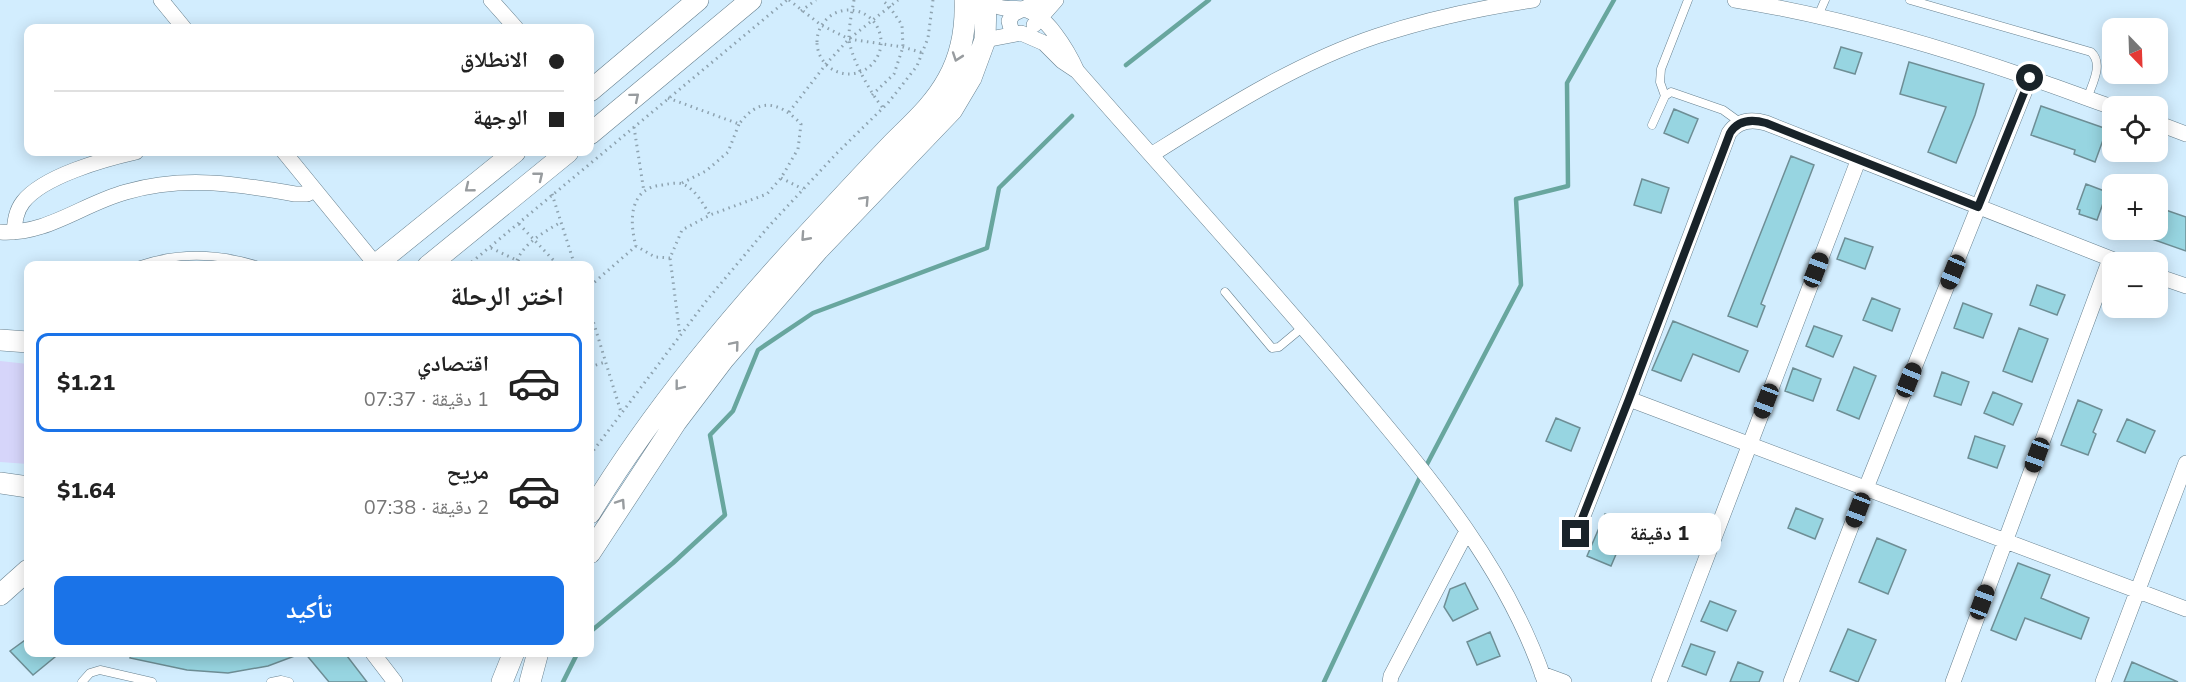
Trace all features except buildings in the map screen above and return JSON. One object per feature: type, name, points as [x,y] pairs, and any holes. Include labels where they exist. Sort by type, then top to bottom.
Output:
[{"type":"street","points":[[161,0],[181,24]]},
{"type":"street","points":[[491,0],[512,24]]},
{"type":"street","points":[[594,88],[698,0]]},
{"type":"street","points":[[594,131],[751,0]]},
{"type":"street","points":[[594,507],[648,427],[751,298],[801,240],[919,118],[940,92],[955,65],[960,50],[964,33],[965,0]]},
{"type":"street","points":[[594,547],[670,430],[723,360],[818,250],[952,110],[971,78],[985,40],[987,0],[1005,10],[1022,9],[1040,18],[1066,48],[1077,71]]},
{"type":"street","points":[[1041,0],[1010,18],[1011,29],[1044,43],[1062,61],[1077,71],[1304,327],[1423,470],[1487,560],[1509,598],[1543,678],[1564,682]]},
{"type":"street","points":[[985,40],[1030,28],[1056,0]]},
{"type":"street","points":[[1150,155],[1264,87],[1336,52],[1415,24],[1466,11],[1533,0]]},
{"type":"street","points":[[1735,0],[1818,16],[1944,51],[2102,104]]},
{"type":"street","points":[[1791,682],[2030,78]]},
{"type":"street","points":[[1576,534],[1734,126],[1754,120],[1766,123],[2102,256]]},
{"type":"street","points":[[2168,127],[2186,134]]},
{"type":"street","points":[[7,232],[23,202],[38,189],[94,163],[121,156]]},
{"type":"street","points":[[287,156],[372,261]]},
{"type":"street","points":[[380,261],[510,156]]},
{"type":"street","points":[[434,261],[563,156]]},
{"type":"street","points":[[1659,682],[1858,161]]},
{"type":"street","points":[[7,232],[47,226],[101,200],[125,192],[171,183],[215,182],[295,194],[307,194],[315,190]]},
{"type":"street","points":[[2168,280],[2186,286]]},
{"type":"street","points":[[1953,682],[2102,292]]},
{"type":"street","points":[[0,340],[24,342]]},
{"type":"street","points":[[1629,399],[2186,609]]},
{"type":"street","points":[[2103,682],[2186,463]]},
{"type":"street","points":[[0,483],[24,486]]},
{"type":"street","points":[[1390,682],[1390,676],[1467,531]]},
{"type":"street","points":[[0,595],[24,574]]},
{"type":"street","points":[[376,657],[394,682]]},
{"type":"street","points":[[501,682],[512,657]]},
{"type":"street","points":[[530,682],[537,657]]},
{"type":"lane","points":[[1652,125],[1665,96],[1660,82],[1661,69],[1688,0]]},
{"type":"lane","points":[[1818,16],[1825,0]]},
{"type":"lane","points":[[1910,0],[2091,52],[2098,67],[2087,99]]},
{"type":"lane","points":[[1665,96],[1675,92],[1723,110],[1741,123]]},
{"type":"lane","points":[[153,261],[199,255],[243,261]]},
{"type":"lane","points":[[1225,292],[1272,348],[1279,347],[1304,327]]},
{"type":"lane","points":[[82,682],[90,673],[100,670],[152,682]]},
{"type":"lane","points":[[271,682],[281,680],[289,682]]},
{"type":"path","points":[[474,261],[788,0],[821,25],[849,39],[903,47],[923,53]]},
{"type":"path","points":[[801,11],[816,0]]},
{"type":"path","points":[[854,0],[849,39],[872,95],[883,108]]},
{"type":"path","points":[[872,95],[894,74],[903,47],[902,25],[882,0]]},
{"type":"path","points":[[789,112],[825,64],[849,39],[898,0]]},
{"type":"path","points":[[594,450],[680,335],[755,242],[883,108],[917,66],[928,38],[933,0]]},
{"type":"path","points":[[852,10],[866,14],[873,20],[882,44],[877,59],[872,65],[861,72],[848,75],[825,64],[818,50],[817,41],[821,25],[834,14],[852,10]]},
{"type":"path","points":[[668,98],[739,124]]},
{"type":"path","points":[[670,258],[655,257],[636,246],[631,229],[632,207],[644,192],[657,185],[682,183],[706,171],[728,152],[739,124],[754,109],[771,105],[789,112],[801,124],[798,149],[781,178],[766,194],[710,214],[682,230],[670,258],[680,335]]},
{"type":"path","points":[[634,127],[644,192]]},
{"type":"path","points":[[781,178],[804,189]]},
{"type":"path","points":[[682,183],[696,193],[710,214]]},
{"type":"path","points":[[552,194],[573,261]]},
{"type":"path","points":[[491,248],[517,260],[533,239],[561,222]]},
{"type":"path","points":[[519,224],[554,261]]},
{"type":"path","points":[[594,283],[636,246]]},
{"type":"path","points":[[594,324],[621,413]]},
{"type":"path","points":[[594,366],[605,362]]},
{"type":"shaded area","points":[[0,361],[24,364],[24,464],[0,462]]},
{"type":"waterway","points":[[1126,65],[1209,0]]},
{"type":"waterway","points":[[1425,468],[1521,285],[1516,199],[1568,186],[1567,83],[1614,0]]},
{"type":"waterway","points":[[594,629],[673,563],[725,515],[710,435],[733,411],[758,350],[813,313],[987,248],[999,188],[1072,116]]},
{"type":"waterway","points":[[1324,682],[1421,475]]},
{"type":"waterway","points":[[563,682],[576,657]]},
{"type":"route","points":[[1576,534],[1734,126],[1754,120],[1766,123],[1978,207],[2030,78]]}]
